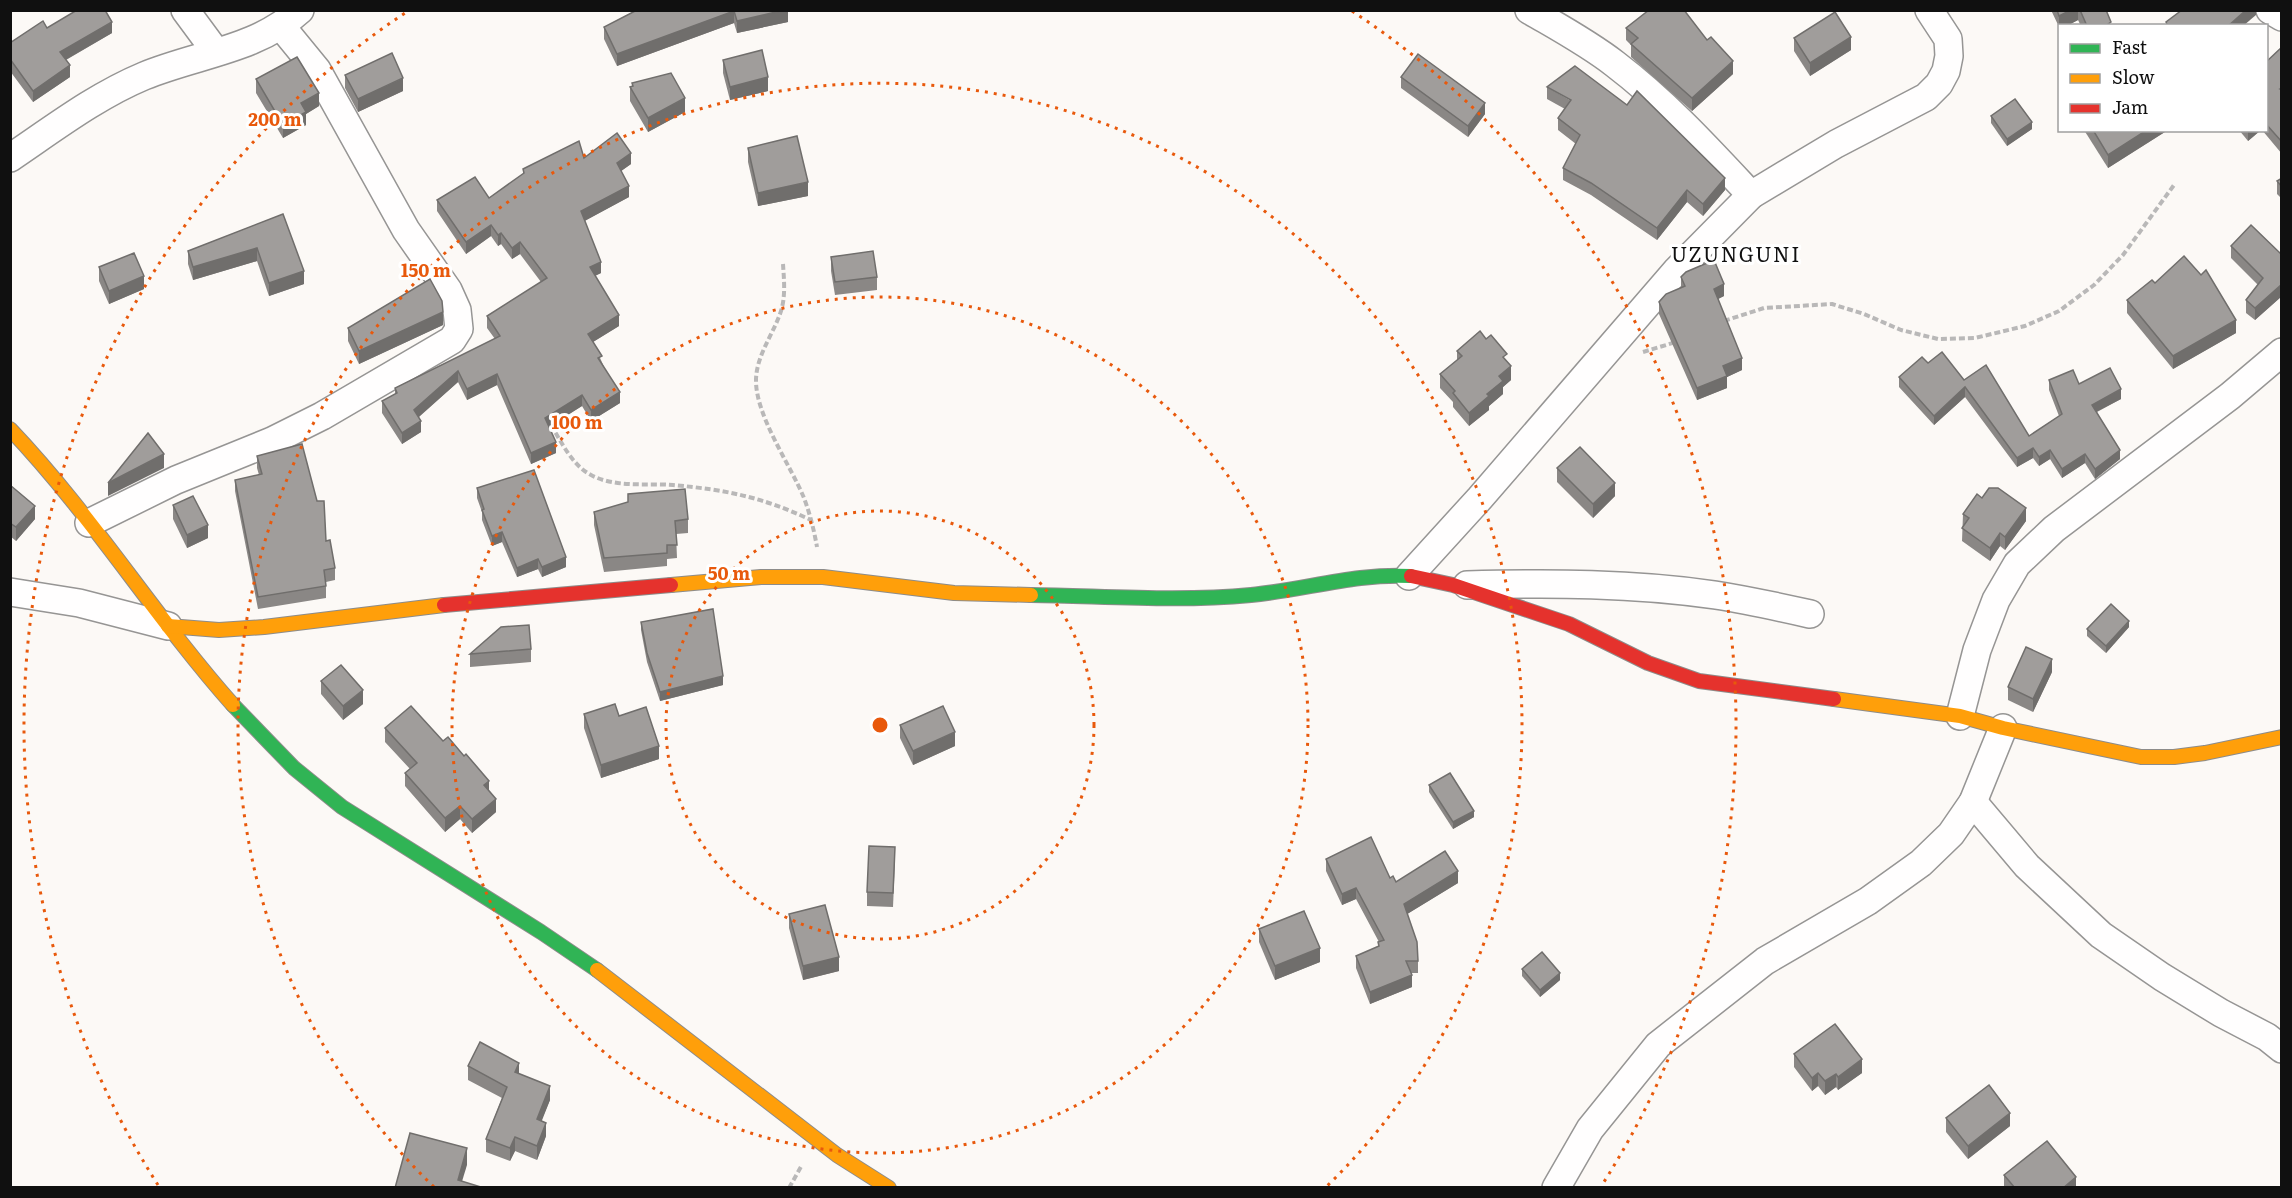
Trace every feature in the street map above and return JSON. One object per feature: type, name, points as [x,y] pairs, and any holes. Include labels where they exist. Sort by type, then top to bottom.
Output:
[{"type":"street","points":[[185,10],[216,52]]},
{"type":"street","points":[[1528,10],[1573,35],[1633,78],[1705,146],[1751,195]]},
{"type":"street","points":[[1409,576],[1480,498],[1676,271],[1751,195],[1826,149],[1926,97],[1939,84],[1946,71],[1949,56],[1948,39],[1929,10]]},
{"type":"street","points":[[2270,10],[2282,17]]},
{"type":"street","points":[[10,158],[70,117],[121,87],[171,66],[265,36],[291,18],[304,51],[322,77],[400,220],[448,290],[457,310],[459,329],[452,340],[322,416],[272,441],[176,480],[89,523]]},
{"type":"street","points":[[1960,716],[1977,651],[1995,600],[2018,564],[2054,529],[2230,396],[2282,352]]},
{"type":"street","points":[[10,429],[48,469],[196,663],[237,710],[294,768],[342,807],[541,932],[603,974],[837,1155],[889,1188]]},
{"type":"street","points":[[10,592],[79,603],[168,626],[219,630],[264,627],[458,603],[710,580],[823,577],[954,593],[1181,598],[1252,595],[1359,578],[1409,576],[1453,585],[1569,624],[1648,663],[1699,681],[1960,716],[2003,728],[2141,756],[2174,757],[2205,753],[2282,737]]},
{"type":"street","points":[[1453,585],[1555,583],[1613,585],[1713,595],[1810,614]]},
{"type":"street","points":[[1556,1188],[1590,1129],[1658,1045],[1766,961],[1868,902],[1922,863],[1951,834],[1973,802],[2003,728]]},
{"type":"street","points":[[1973,802],[2026,866],[2101,935],[2162,977],[2221,1013],[2267,1037],[2282,1049]]},
{"type":"path","points":[[1716,325],[1764,308],[1832,304],[1864,314],[1901,330],[1938,339],[1975,338],[2025,326],[2059,311],[2094,285],[2123,255],[2174,185]]},
{"type":"path","points":[[783,264],[784,292],[780,313],[760,356],[756,378],[759,402],[804,498],[812,521],[823,577]]},
{"type":"path","points":[[1604,354],[1634,354],[1677,342]]},
{"type":"path","points":[[551,425],[574,462],[591,475],[611,482],[669,485],[742,494],[781,506],[812,521]]},
{"type":"building","points":[[77,10],[105,10],[112,22],[60,52],[70,65],[33,91],[10,59],[10,43],[43,21],[47,28]]},
{"type":"building","points":[[637,10],[784,10],[737,21],[734,11],[617,54],[604,27]]},
{"type":"building","points":[[1649,10],[1684,10],[1707,40],[1711,37],[1733,61],[1692,98],[1631,44],[1638,38],[1626,28]]},
{"type":"building","points":[[2057,10],[2071,10],[2059,16]]},
{"type":"building","points":[[2080,10],[2106,10],[2111,22],[2108,24],[2086,24]]},
{"type":"building","points":[[2182,10],[2246,10],[2230,24],[2167,24],[2166,22]]},
{"type":"building","points":[[1835,12],[1851,37],[1810,63],[1794,38]]},
{"type":"building","points":[[2282,47],[2282,88],[2280,89],[2282,90],[2282,142],[2268,126],[2268,60]]},
{"type":"building","points":[[762,50],[768,77],[730,87],[723,60]]},
{"type":"building","points":[[392,53],[403,78],[358,99],[345,75]]},
{"type":"building","points":[[1418,54],[1485,103],[1468,126],[1401,77]]},
{"type":"building","points":[[297,57],[319,93],[301,103],[306,112],[283,125],[256,79]]},
{"type":"building","points":[[1575,66],[1627,105],[1637,91],[1725,178],[1703,204],[1687,190],[1657,228],[1591,183],[1563,168],[1580,135],[1558,118],[1571,100],[1547,87]]},
{"type":"building","points":[[671,73],[685,98],[648,118],[630,87],[633,86],[632,83]]},
{"type":"building","points":[[2015,99],[2032,122],[2007,139],[1991,116]]},
{"type":"building","points":[[2094,132],[2144,132],[2108,155]]},
{"type":"building","points":[[617,133],[631,153],[617,163],[629,186],[581,211],[601,262],[590,267],[619,315],[588,334],[602,356],[598,358],[620,392],[591,410],[582,395],[545,418],[556,442],[531,453],[497,374],[467,389],[458,371],[414,410],[421,421],[402,433],[382,401],[397,393],[395,388],[500,336],[487,316],[547,278],[520,242],[512,248],[501,233],[498,235],[491,225],[466,242],[437,200],[475,177],[489,198],[524,173],[523,169],[579,141],[584,158]]},
{"type":"building","points":[[797,136],[808,182],[758,193],[748,148]]},
{"type":"building","points":[[283,214],[304,271],[269,283],[257,248],[193,267],[188,251]]},
{"type":"building","points":[[2251,225],[2282,253],[2282,284],[2255,308],[2246,300],[2263,278],[2231,246]]},
{"type":"building","points":[[873,251],[877,277],[835,282],[831,257]]},
{"type":"building","points":[[134,253],[144,276],[109,291],[99,267]]},
{"type":"building","points":[[2184,256],[2201,275],[2206,270],[2236,320],[2173,356],[2127,300],[2152,280],[2155,283]]},
{"type":"building","points":[[1714,260],[1724,284],[1714,289],[1742,358],[1723,366],[1727,376],[1697,388],[1659,302],[1666,294],[1685,286],[1681,277],[1686,272]]},
{"type":"building","points":[[430,279],[442,301],[443,312],[359,351],[348,328]]},
{"type":"building","points":[[1480,331],[1486,339],[1491,335],[1507,354],[1503,357],[1511,366],[1499,376],[1503,381],[1469,413],[1453,393],[1455,391],[1440,374],[1462,356],[1457,351]]},
{"type":"building","points":[[1942,352],[1964,380],[1986,365],[2029,436],[2062,414],[2049,380],[2073,370],[2079,384],[2110,368],[2121,389],[2092,405],[2120,450],[2095,469],[2085,454],[2062,469],[2050,450],[2039,457],[2033,448],[2017,458],[1965,387],[1934,416],[1899,377],[1922,357],[1928,363]]},
{"type":"building","points":[[148,433],[164,454],[108,483]]},
{"type":"building","points":[[302,444],[317,501],[324,501],[326,541],[330,540],[335,568],[324,570],[326,586],[258,597],[235,480],[262,474],[257,456]]},
{"type":"building","points":[[1580,447],[1615,483],[1593,504],[1557,468]]},
{"type":"building","points":[[534,470],[566,557],[542,567],[538,559],[517,568],[502,532],[492,536],[477,488]]},
{"type":"building","points":[[10,485],[35,506],[16,527],[10,523]]},
{"type":"building","points":[[1989,488],[1998,488],[2026,508],[2005,537],[2000,533],[1990,548],[1962,528],[1969,518],[1963,514],[1977,494],[1982,498]]},
{"type":"building","points":[[685,489],[688,519],[675,521],[677,545],[667,545],[667,553],[604,558],[594,512],[628,502],[628,494]]},
{"type":"building","points":[[193,496],[208,525],[187,535],[173,505]]},
{"type":"building","points":[[2111,604],[2129,621],[2106,646],[2087,629]]},
{"type":"building","points":[[713,609],[723,676],[660,692],[647,653],[641,622]]},
{"type":"building","points":[[529,625],[531,649],[470,654],[501,627]]},
{"type":"building","points":[[2026,647],[2052,659],[2033,699],[2008,687]]},
{"type":"building","points":[[341,665],[363,690],[343,706],[321,681]]},
{"type":"building","points":[[615,704],[619,716],[646,707],[659,746],[601,765],[584,714]]},
{"type":"building","points":[[411,706],[443,741],[448,737],[464,756],[466,754],[489,781],[484,785],[496,799],[472,819],[460,806],[445,818],[405,773],[417,763],[385,728]]},
{"type":"building","points":[[943,706],[955,732],[913,751],[900,725]]},
{"type":"building","points":[[1450,773],[1474,811],[1453,822],[1429,785]]},
{"type":"building","points":[[1371,837],[1390,878],[1393,876],[1396,882],[1445,851],[1458,871],[1404,904],[1417,942],[1418,961],[1406,961],[1412,975],[1370,992],[1356,956],[1379,946],[1378,942],[1384,940],[1356,888],[1342,894],[1326,859]]},
{"type":"building","points":[[869,846],[895,847],[893,893],[867,892]]},
{"type":"building","points":[[825,905],[839,957],[803,966],[789,914]]},
{"type":"building","points":[[1304,911],[1320,948],[1275,966],[1259,929]]},
{"type":"building","points":[[1542,952],[1560,973],[1540,990],[1522,969]]},
{"type":"building","points":[[1835,1024],[1862,1059],[1838,1077],[1836,1074],[1825,1081],[1818,1073],[1812,1078],[1794,1054]]},
{"type":"building","points":[[480,1042],[519,1063],[515,1072],[550,1086],[537,1119],[546,1123],[537,1146],[515,1137],[510,1148],[486,1139],[507,1087],[468,1066]]},
{"type":"building","points":[[1989,1085],[2010,1113],[1968,1146],[1946,1118]]},
{"type":"building","points":[[410,1133],[467,1148],[458,1180],[484,1188],[395,1188]]},
{"type":"building","points":[[2047,1141],[2076,1177],[2063,1188],[2015,1188],[2004,1175]]},
{"type":"traffic: fast","points":[[1031,595],[1224,597],[1271,593],[1350,579],[1411,576]]},
{"type":"traffic: fast","points":[[233,705],[294,768],[342,807],[541,932],[597,970]]},
{"type":"traffic: slow","points":[[10,429],[68,496],[176,636],[233,705]]},
{"type":"traffic: slow","points":[[671,585],[761,577],[823,577],[954,593],[1031,595]]},
{"type":"traffic: slow","points":[[168,626],[219,630],[264,627],[444,605]]},
{"type":"traffic: slow","points":[[1834,699],[1960,716],[2003,728],[2141,757],[2174,757],[2205,753],[2282,737]]},
{"type":"traffic: slow","points":[[597,970],[837,1155],[889,1188]]},
{"type":"traffic: jam","points":[[1411,576],[1453,585],[1569,624],[1648,663],[1699,681],[1834,699]]},
{"type":"traffic: jam","points":[[444,605],[671,585]]},
{"type":"district","name":"UZUNGUNI","points":[[1736,255]]}]
